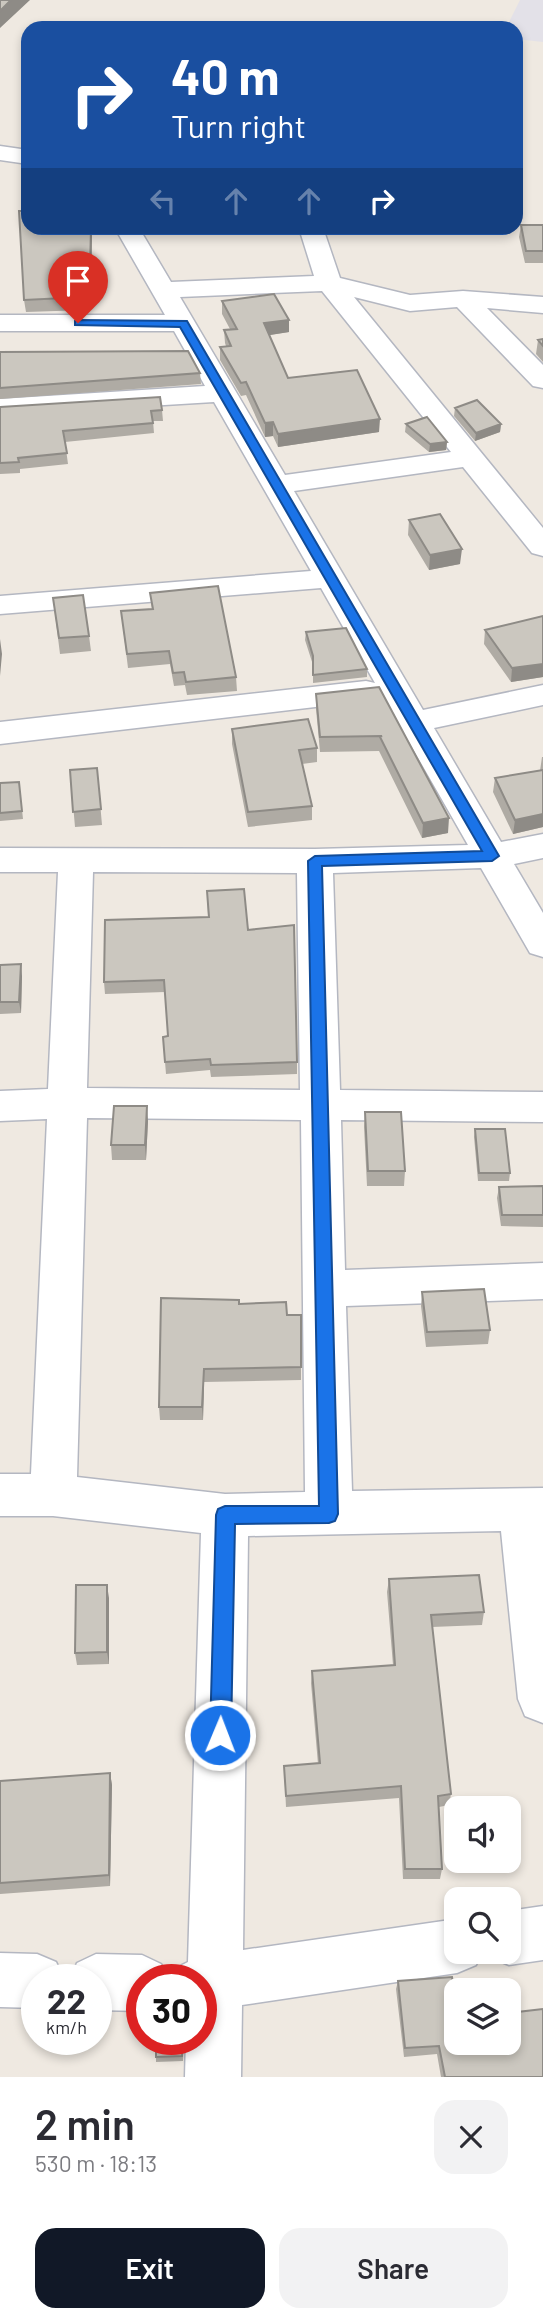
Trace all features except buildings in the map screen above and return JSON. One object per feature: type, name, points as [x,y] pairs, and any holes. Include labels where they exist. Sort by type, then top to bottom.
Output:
[{"type":"street","points":[[0,153],[21,156]]},
{"type":"street","points":[[131,235],[543,944]]},
{"type":"street","points":[[313,235],[329,283],[468,458],[543,547]]},
{"type":"street","points":[[164,290],[329,283],[410,303],[463,299],[543,305]]},
{"type":"street","points":[[463,299],[543,380]]},
{"type":"street","points":[[0,323],[183,323]]},
{"type":"street","points":[[0,407],[223,393]]},
{"type":"street","points":[[277,485],[468,458]]},
{"type":"street","points":[[0,605],[331,578]]},
{"type":"street","points":[[0,733],[394,687]]},
{"type":"street","points":[[415,722],[543,695]]},
{"type":"street","points":[[0,860],[315,861],[492,856],[543,846]]},
{"type":"street","points":[[52,1495],[76,860]]},
{"type":"street","points":[[315,861],[329,1514]]},
{"type":"street","points":[[0,1106],[68,1102],[319,1107],[543,1107]]},
{"type":"street","points":[[323,1289],[543,1281]]},
{"type":"street","points":[[0,1495],[52,1495],[225,1515],[532,1509],[543,1699]]},
{"type":"street","points":[[209,1964],[225,1515]]},
{"type":"street","points":[[521,1936],[543,1933]]},
{"type":"street","points":[[217,1983],[444,1948]]},
{"type":"street","points":[[0,1980],[21,1981]]},
{"type":"street","points":[[212,2055],[213,2077]]},
{"type":"shaded area","points":[[520,0],[543,0],[543,42],[523,40],[523,21],[510,21]]},
{"type":"route","points":[[78,323],[183,323],[492,856],[315,861],[329,1514],[225,1515],[220,1735]]}]
